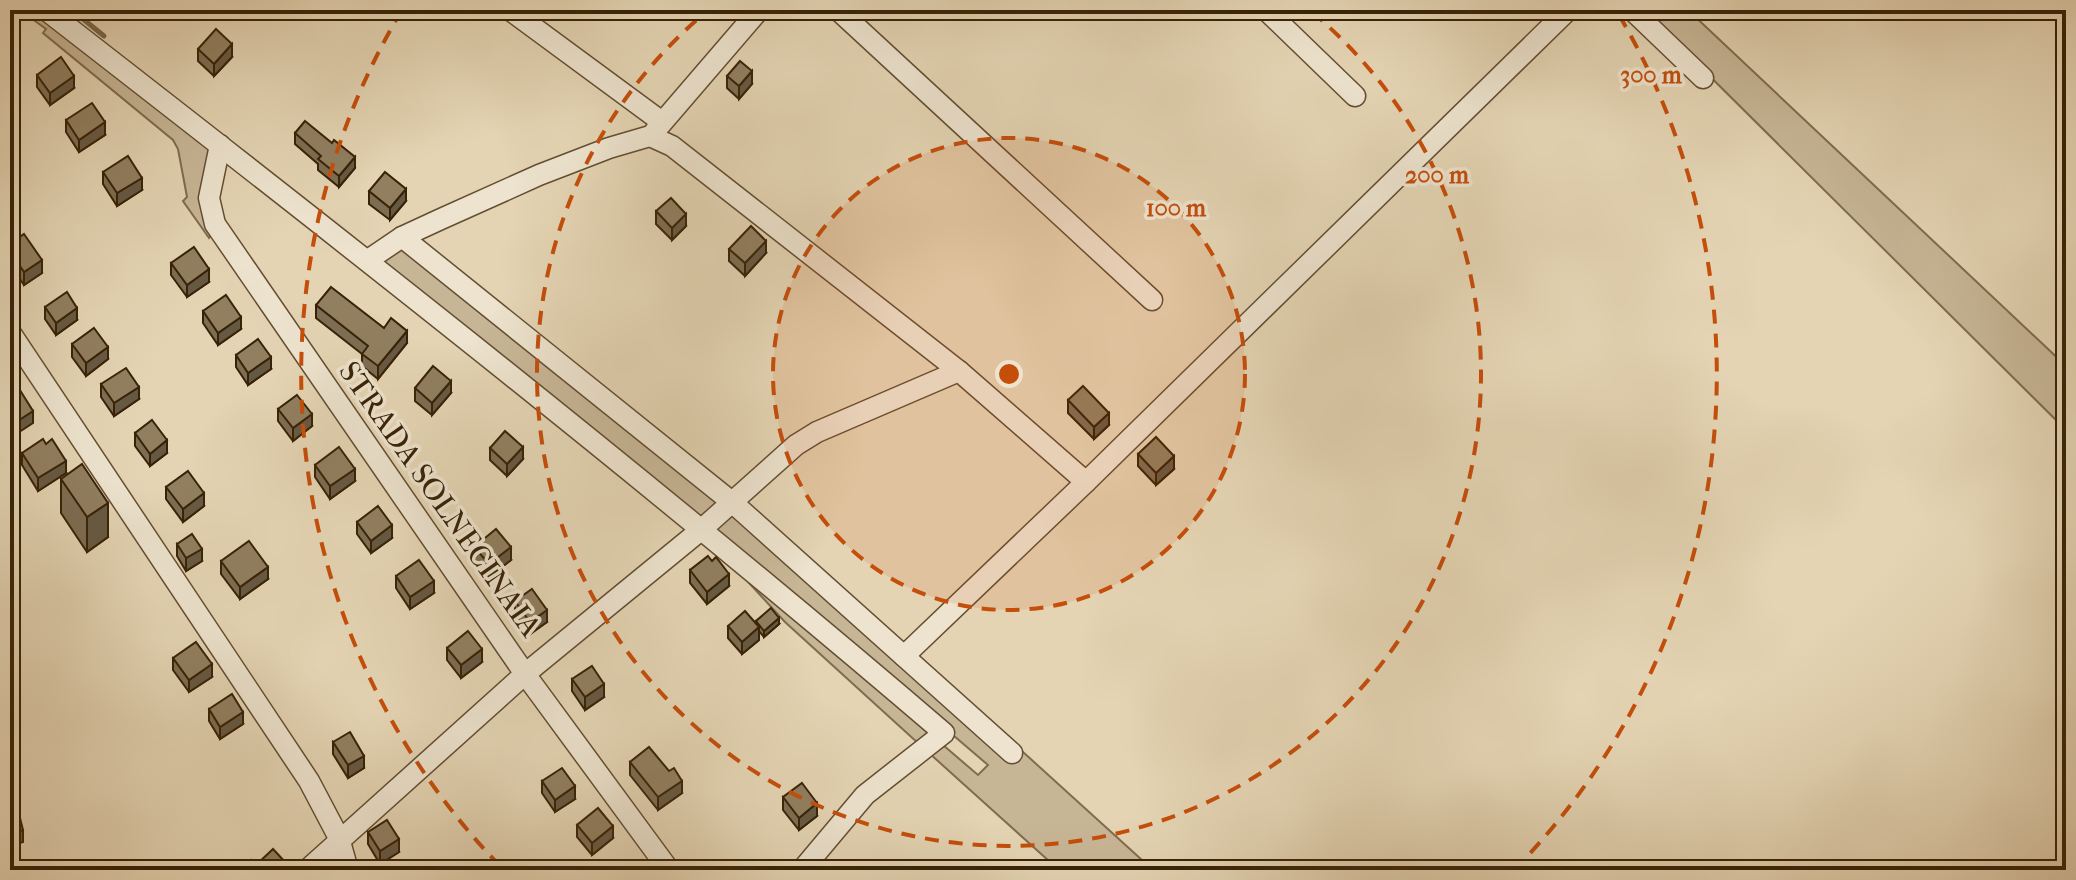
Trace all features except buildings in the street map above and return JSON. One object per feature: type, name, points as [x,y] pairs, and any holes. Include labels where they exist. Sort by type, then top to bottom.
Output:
[{"type":"street","points":[[46,10],[368,260],[702,529],[944,733],[865,795],[802,870]]},
{"type":"street","points":[[510,10],[656,129],[672,146],[959,371],[1086,482]]},
{"type":"street","points":[[368,260],[402,237],[539,175],[656,129],[759,10]]},
{"type":"street","points":[[838,10],[1152,300]]},
{"type":"street","points":[[1266,10],[1355,96]]},
{"type":"street","points":[[904,656],[1568,10]]},
{"type":"street","points":[[1632,10],[1703,78]]},
{"type":"street","name":"STRADA SOLNECINAIA","points":[[220,145],[209,198],[215,224],[525,674],[669,870]]},
{"type":"street","points":[[402,237],[733,503],[1012,753]]},
{"type":"street","points":[[10,332],[309,781],[339,838],[348,870]]},
{"type":"street","points":[[307,870],[339,838],[525,674],[733,503],[796,445],[817,432],[959,371]]},
{"type":"shaded area","points":[[20,10],[36,10],[209,143],[213,231],[209,238],[183,201],[187,197],[178,149],[173,140],[43,33],[46,29]]},
{"type":"shaded area","points":[[1643,10],[1688,10],[2066,366],[2066,430]]},
{"type":"shaded area","points":[[401,244],[723,502],[703,519],[379,260]]},
{"type":"shaded area","points":[[734,512],[1012,742],[1153,870],[1059,870],[929,753],[943,745],[978,775],[988,765],[712,529]]},
{"type":"shaded area","points":[[755,579],[936,733],[919,744],[785,622],[749,583]]},
{"type":"waterway","points":[[72,10],[104,36]]}]
